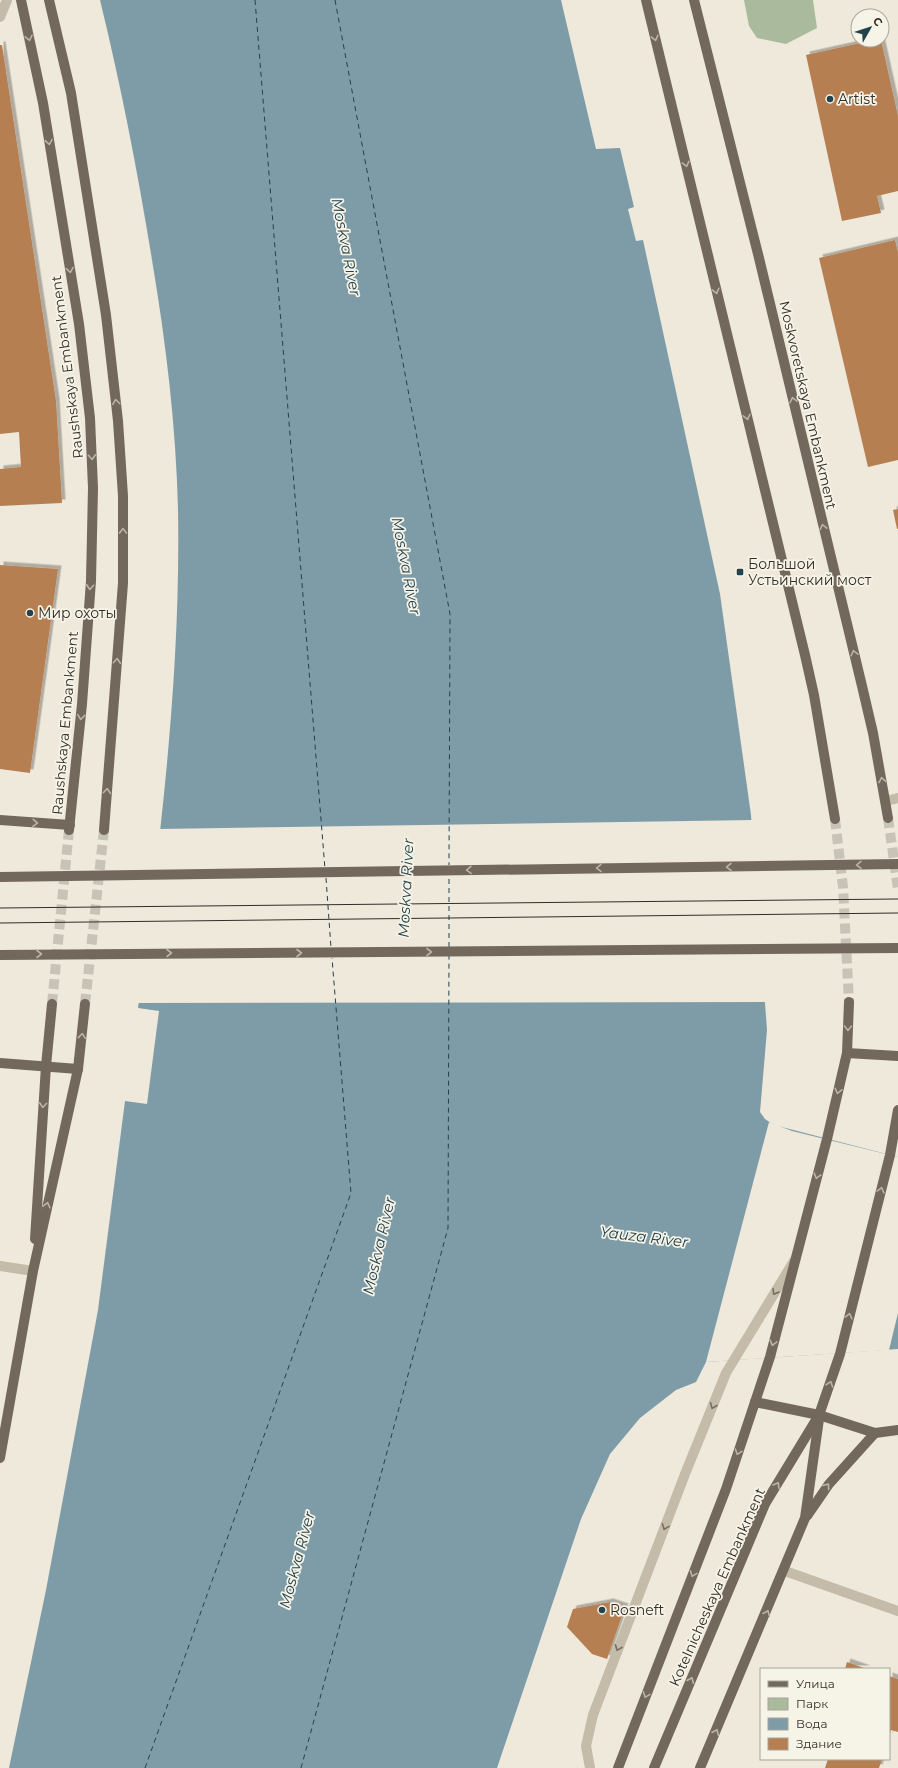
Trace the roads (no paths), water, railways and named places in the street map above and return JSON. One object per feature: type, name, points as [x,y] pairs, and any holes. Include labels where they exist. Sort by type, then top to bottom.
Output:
[{"type":"main road","name":"Raushskaya Embankment","points":[[0,820],[70,827],[82,704],[91,581],[93,488],[90,418],[79,324],[43,103],[21,0]]},
{"type":"main road","points":[[49,0],[71,93],[106,315],[118,421],[123,496],[123,582],[104,830]]},
{"type":"main road","points":[[646,0],[805,655],[814,695],[835,819]]},
{"type":"main road","name":"Moskvoretskaya Embankment","points":[[694,0],[761,266],[864,694],[886,801],[888,818]]},
{"type":"main road","points":[[0,877],[898,864]]},
{"type":"main road","points":[[0,955],[898,948]]},
{"type":"main road","points":[[849,1002],[848,1053],[898,1056]]},
{"type":"main road","points":[[33,1271],[46,1066],[52,1004]]},
{"type":"main road","points":[[0,1458],[33,1271],[78,1069],[85,1004]]},
{"type":"main road","name":"Kotelnicheskaya Embankment","points":[[618,1768],[726,1489],[770,1357],[848,1053]]},
{"type":"main road","points":[[0,1063],[78,1069]]},
{"type":"main road","name":"Kotelnicheskaya Embankment","points":[[654,1768],[765,1504],[819,1415],[840,1354],[890,1155],[898,1110]]},
{"type":"main road","points":[[755,1402],[819,1415],[875,1433],[898,1430]]},
{"type":"main road","points":[[805,1518],[819,1415]]},
{"type":"main road","points":[[700,1768],[805,1518],[829,1484],[875,1433]]},
{"type":"lane","points":[[0,17],[7,0]]},
{"type":"lane","points":[[886,801],[898,798]]},
{"type":"lane","points":[[590,1768],[586,1746],[593,1715],[685,1474],[726,1373],[795,1259]]},
{"type":"lane","points":[[0,1266],[33,1271]]},
{"type":"lane","points":[[784,1571],[898,1611]]},
{"type":"water","points":[[100,0],[561,0],[596,149],[620,148],[634,207],[628,209],[636,241],[643,240],[720,594],[751,815],[767,1030],[760,1112],[765,1119],[774,1125],[898,1157],[898,1349],[706,1362],[696,1382],[676,1390],[640,1418],[610,1454],[581,1519],[497,1768],[9,1768],[46,1590],[98,1310],[125,1101],[147,1104],[159,1011],[138,1008],[161,821],[172,697],[178,572],[177,478],[170,384],[157,291],[129,130]]},
{"type":"tunnel","points":[[888,818],[898,889]]},
{"type":"tunnel","points":[[835,819],[843,887],[849,1002]]},
{"type":"tunnel","points":[[52,1004],[69,830]]},
{"type":"tunnel","points":[[85,1004],[104,830]]},
{"type":"tram line","points":[[0,908],[898,899]]},
{"type":"tram line","points":[[0,923],[898,913]]},
{"type":"place","name":"Artist","points":[[830,99]]},
{"type":"place","name":"Большой Устьинский мост","points":[[740,572]]},
{"type":"place","name":"Мир охоты","points":[[30,613]]},
{"type":"place","name":"Rosneft","points":[[602,1610]]},
{"type":"water label","name":"Moskva River","points":[[346,247]]},
{"type":"water label","name":"Moskva River","points":[[406,566]]},
{"type":"water label","name":"Moskva River","points":[[406,888]]},
{"type":"water label","name":"Yauza River","points":[[644,1237]]},
{"type":"water label","name":"Moskva River","points":[[379,1246]]},
{"type":"water label","name":"Moskva River","points":[[297,1560]]}]
